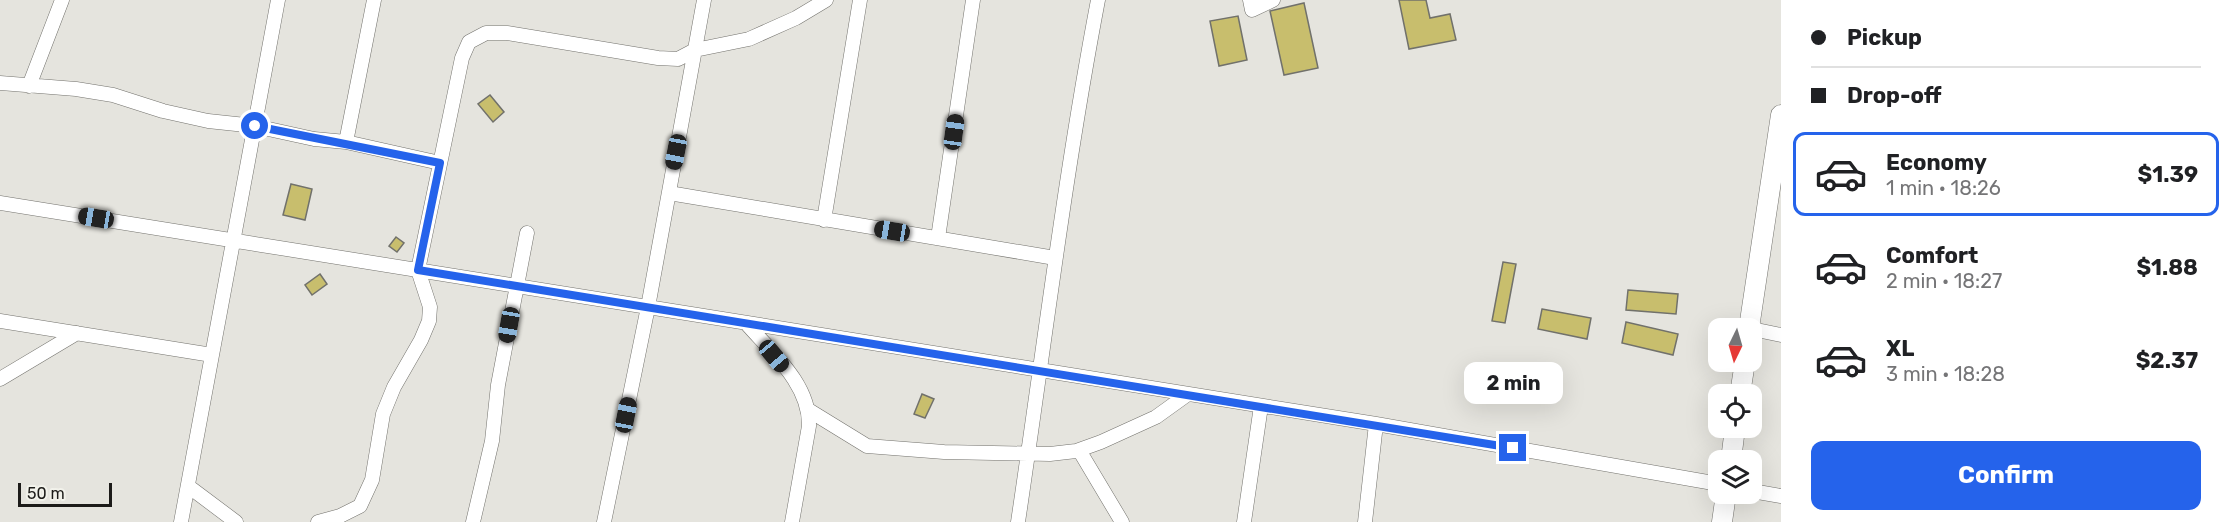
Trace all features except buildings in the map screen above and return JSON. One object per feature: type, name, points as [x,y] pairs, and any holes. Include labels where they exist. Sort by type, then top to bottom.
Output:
[{"type":"highway","points":[[1751,318],[1781,115]]},
{"type":"highway","points":[[1722,522],[1725,504]]},
{"type":"street","points":[[30,86],[62,0]]},
{"type":"street","points":[[181,522],[278,0]]},
{"type":"street","points":[[346,142],[374,0]]},
{"type":"street","points":[[604,522],[648,307],[704,0]]},
{"type":"street","points":[[318,522],[340,516],[360,506],[372,480],[383,414],[394,387],[421,340],[429,321],[430,307],[418,270],[462,58],[469,42],[486,33],[507,33],[658,58],[678,59],[695,50],[749,39],[796,18],[826,0]]},
{"type":"street","points":[[824,220],[861,0]]},
{"type":"street","points":[[938,238],[973,0]]},
{"type":"street","points":[[1018,522],[1055,258],[1098,0]]},
{"type":"street","points":[[1250,0],[1252,10],[1273,0]]},
{"type":"street","points":[[0,83],[76,89],[113,95],[163,111],[208,121],[255,126],[314,139],[346,142],[440,163]]},
{"type":"street","points":[[669,193],[1055,258]]},
{"type":"street","points":[[0,203],[1376,424],[1708,482]]},
{"type":"street","points":[[473,522],[492,441],[498,385],[527,232]]},
{"type":"street","points":[[0,321],[212,355]]},
{"type":"street","points":[[746,323],[802,389],[810,411],[792,522]]},
{"type":"street","points":[[1762,331],[1781,335]]},
{"type":"street","points":[[0,379],[77,333]]},
{"type":"street","points":[[810,411],[867,446],[944,452],[1028,453],[1079,450],[1156,417],[1188,394]]},
{"type":"street","points":[[1244,522],[1261,406]]},
{"type":"street","points":[[1365,522],[1376,424]]},
{"type":"street","points":[[1079,450],[1122,522]]},
{"type":"street","points":[[188,486],[236,522]]},
{"type":"street","points":[[1762,492],[1781,496]]},
{"type":"route","points":[[255,126],[314,139],[346,142],[440,163],[418,270],[1513,448]]}]
